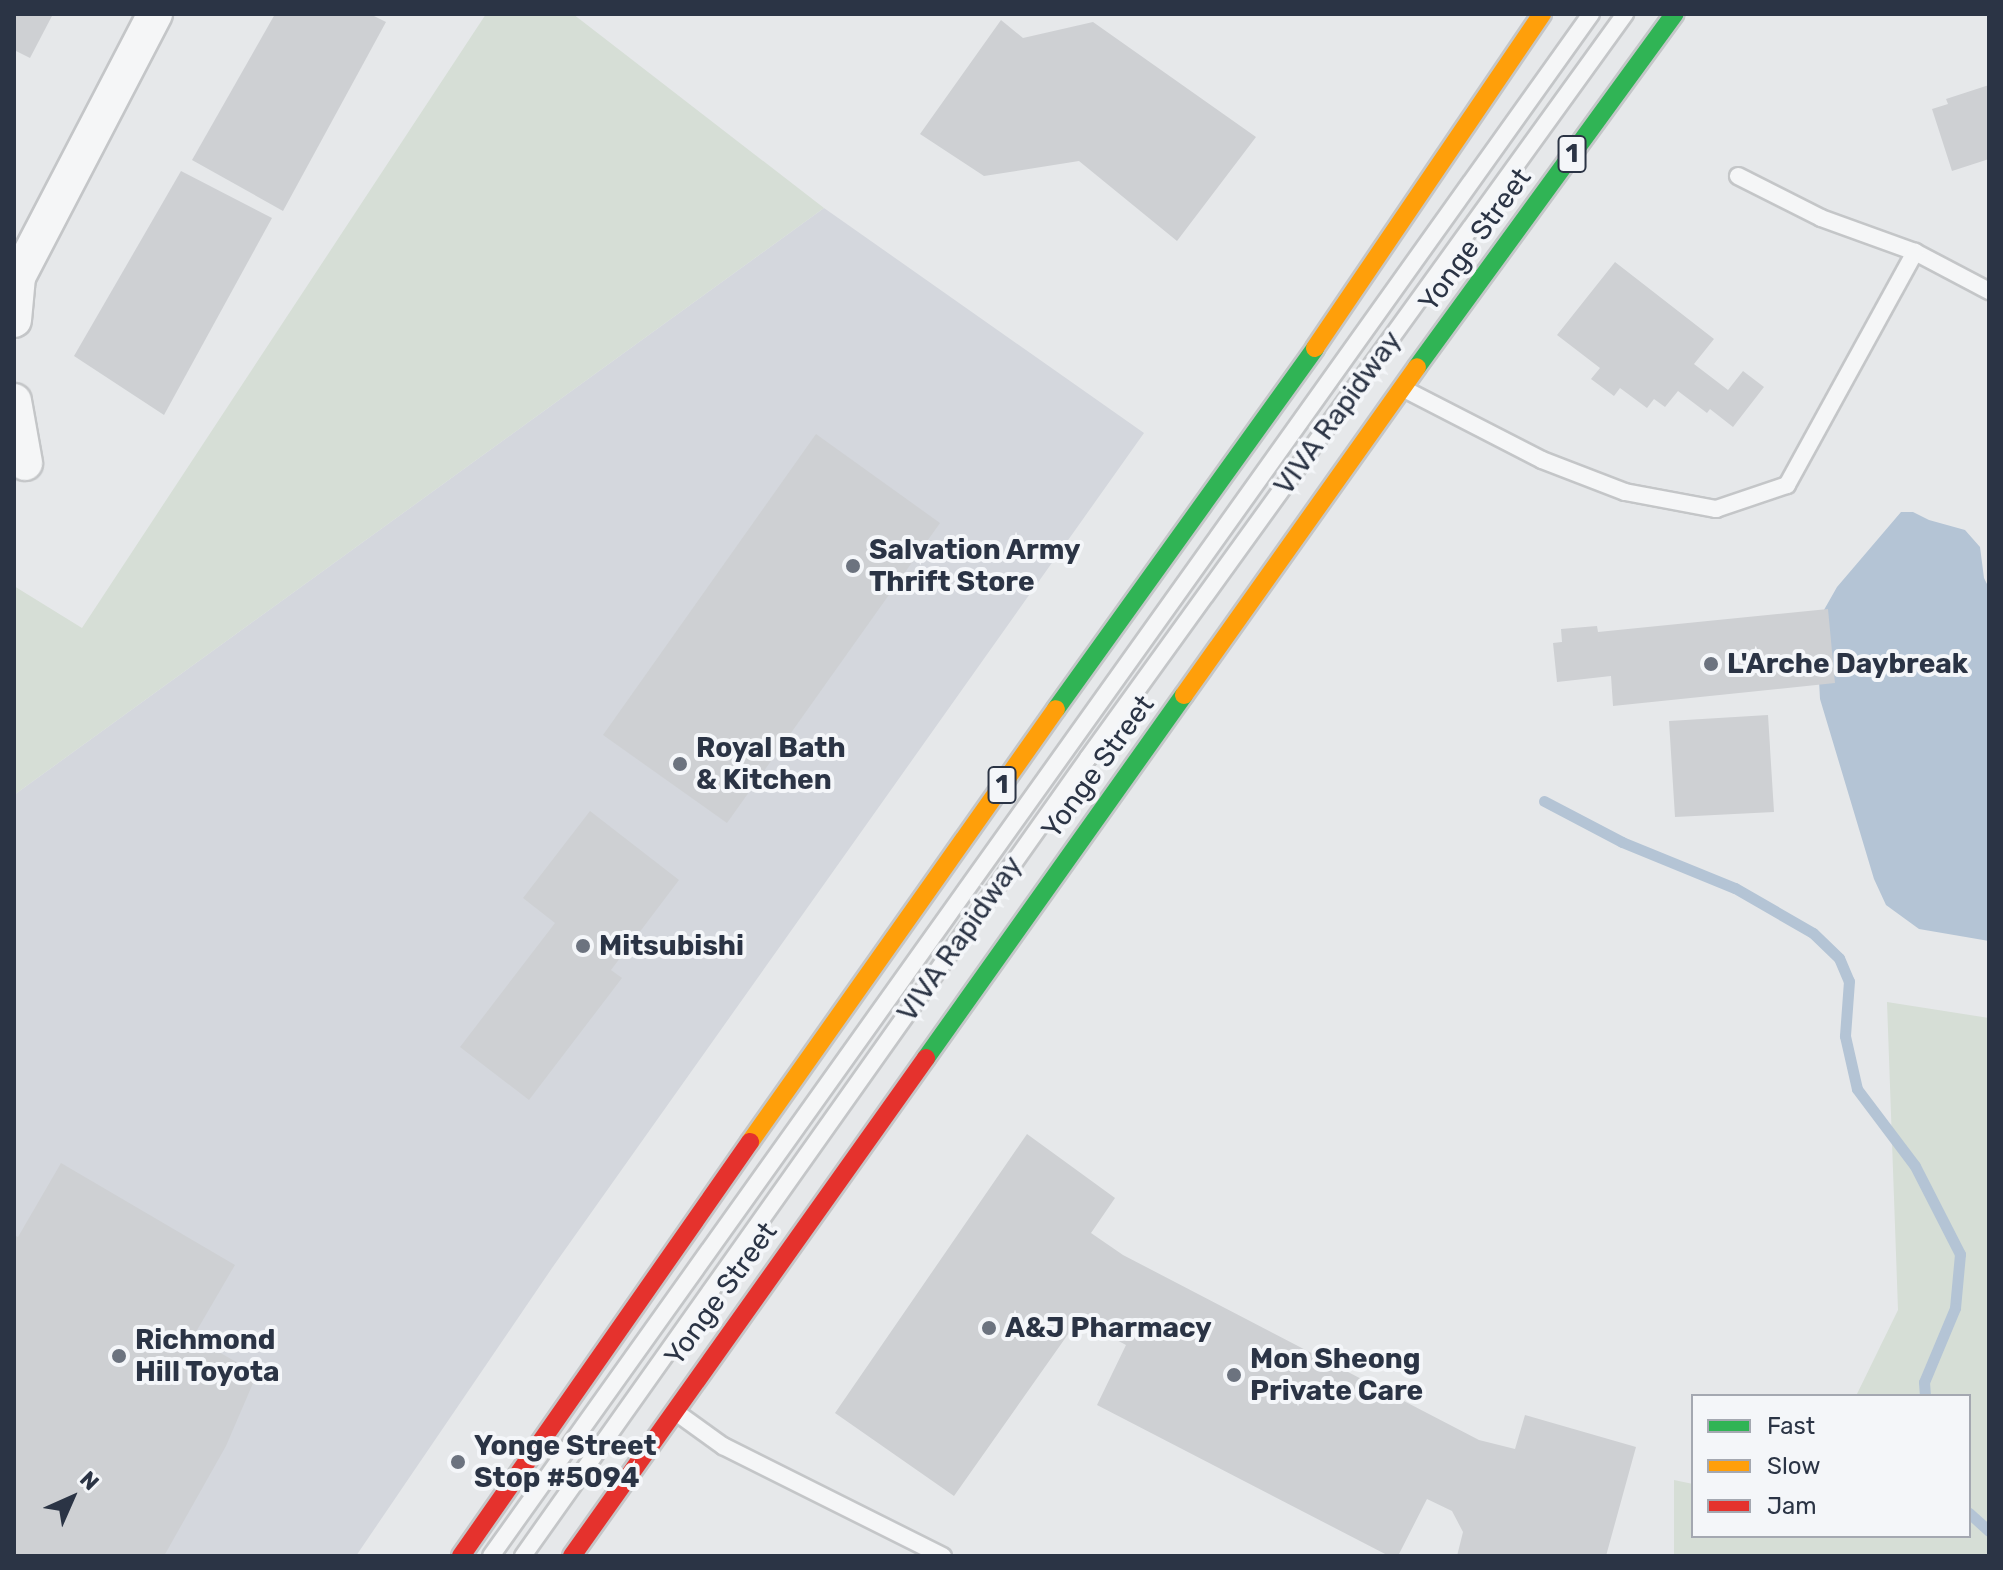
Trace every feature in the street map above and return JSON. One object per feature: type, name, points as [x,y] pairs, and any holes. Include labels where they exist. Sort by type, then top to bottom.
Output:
[{"type":"main road","name":"1","points":[[461,1556],[959,843],[1310,356],[1542,14]]},
{"type":"main road","name":"Yonge Street","points":[[572,1556],[1402,388],[1674,14]]},
{"type":"street","points":[[14,320],[18,277],[155,14]]},
{"type":"street","points":[[14,401],[25,463]]},
{"type":"lane","name":"VIVA Rapidway","points":[[491,1556],[1591,14]]},
{"type":"lane","name":"VIVA Rapidway","points":[[523,1556],[1079,771],[1625,14]]},
{"type":"lane","points":[[1738,176],[1821,218],[1915,252],[1989,291]]},
{"type":"lane","points":[[1402,388],[1542,460],[1625,492],[1716,509],[1787,485],[1915,252]]},
{"type":"lane","points":[[673,1410],[723,1446],[943,1556]]},
{"type":"shaded area","points":[[486,14],[573,14],[824,208],[14,795],[14,586],[82,628]]},
{"type":"shaded area","points":[[824,208],[1144,433],[552,1268],[356,1556],[14,1556],[14,795]]},
{"type":"shaded area","points":[[1887,1002],[1989,1018],[1989,1556],[1674,1556],[1674,1480],[1691,1484],[1691,1538],[1971,1538],[1971,1394],[1857,1394],[1898,1310]]},
{"type":"water","points":[[1901,512],[1913,512],[1965,530],[1980,547],[1984,578],[1989,588],[1989,941],[1919,929],[1886,905],[1874,879],[1820,699],[1816,624],[1837,587]]},
{"type":"building","points":[[14,14],[53,14],[30,58],[14,50]]},
{"type":"building","points":[[275,14],[370,14],[386,22],[283,211],[192,160]]},
{"type":"building","points":[[1001,20],[1023,38],[1093,22],[1256,137],[1177,241],[1079,161],[984,176],[920,134]]},
{"type":"building","points":[[1989,85],[1989,159],[1952,171],[1932,109],[1948,104],[1946,99]]},
{"type":"building","points":[[181,171],[272,218],[164,415],[74,356]]},
{"type":"building","points":[[1615,262],[1714,339],[1694,364],[1728,390],[1743,371],[1764,387],[1733,427],[1710,409],[1707,413],[1678,391],[1665,407],[1654,399],[1647,408],[1620,388],[1614,396],[1591,379],[1600,368],[1557,335]]},
{"type":"building","points":[[816,434],[940,523],[727,823],[603,735]]},
{"type":"building","points":[[1828,609],[1835,683],[1613,706],[1611,676],[1557,682],[1553,643],[1562,642],[1561,629],[1597,626],[1598,632]]},
{"type":"building","points":[[1768,715],[1774,812],[1675,817],[1669,721]]},
{"type":"building","name":"Mitsubishi","points":[[590,811],[679,880],[611,970],[622,978],[529,1100],[460,1047],[555,923],[523,898]]},
{"type":"building","name":"Mon Sheong Private Care","points":[[1027,1134],[1115,1198],[1091,1233],[1123,1255],[1479,1440],[1515,1449],[1525,1415],[1636,1447],[1606,1556],[1457,1556],[1463,1532],[1452,1511],[1427,1499],[1398,1556],[1389,1556],[1097,1405],[1126,1345],[1092,1327],[1071,1330],[954,1496],[835,1413]]},
{"type":"building","name":"Richmond Hill Toyota","points":[[61,1163],[235,1265],[193,1337],[257,1374],[226,1446],[164,1556],[14,1556],[14,1235],[18,1237]]},
{"type":"waterway","points":[[1544,801],[1622,842],[1735,888],[1813,933],[1839,958],[1849,981],[1845,1036],[1857,1089],[1915,1166],[1960,1254],[1955,1308],[1924,1382],[1925,1394]]},
{"type":"waterway","points":[[1971,1515],[1989,1531]]},
{"type":"traffic: fast","points":[[1417,367],[1674,14]]},
{"type":"traffic: fast","points":[[1056,709],[1315,348]]},
{"type":"traffic: fast","points":[[926,1058],[1184,695]]},
{"type":"traffic: slow","points":[[1315,348],[1542,14]]},
{"type":"traffic: slow","points":[[1184,695],[1417,367]]},
{"type":"traffic: slow","points":[[750,1142],[1056,709]]},
{"type":"traffic: jam","points":[[572,1556],[926,1058]]},
{"type":"traffic: jam","points":[[461,1556],[750,1142]]},
{"type":"place","name":"Salvation Army Thrift Store","points":[[853,566]]},
{"type":"place","name":"L'Arche Daybreak","points":[[1711,664]]},
{"type":"place","name":"Royal Bath & Kitchen","points":[[680,764]]},
{"type":"place","name":"Mitsubishi","points":[[583,946]]},
{"type":"place","name":"A&J Pharmacy","points":[[989,1328]]},
{"type":"place","name":"Richmond Hill Toyota","points":[[119,1356]]},
{"type":"place","name":"Mon Sheong Private Care","points":[[1234,1375]]},
{"type":"place","name":"Yonge Street Stop #5094","points":[[458,1462]]}]
